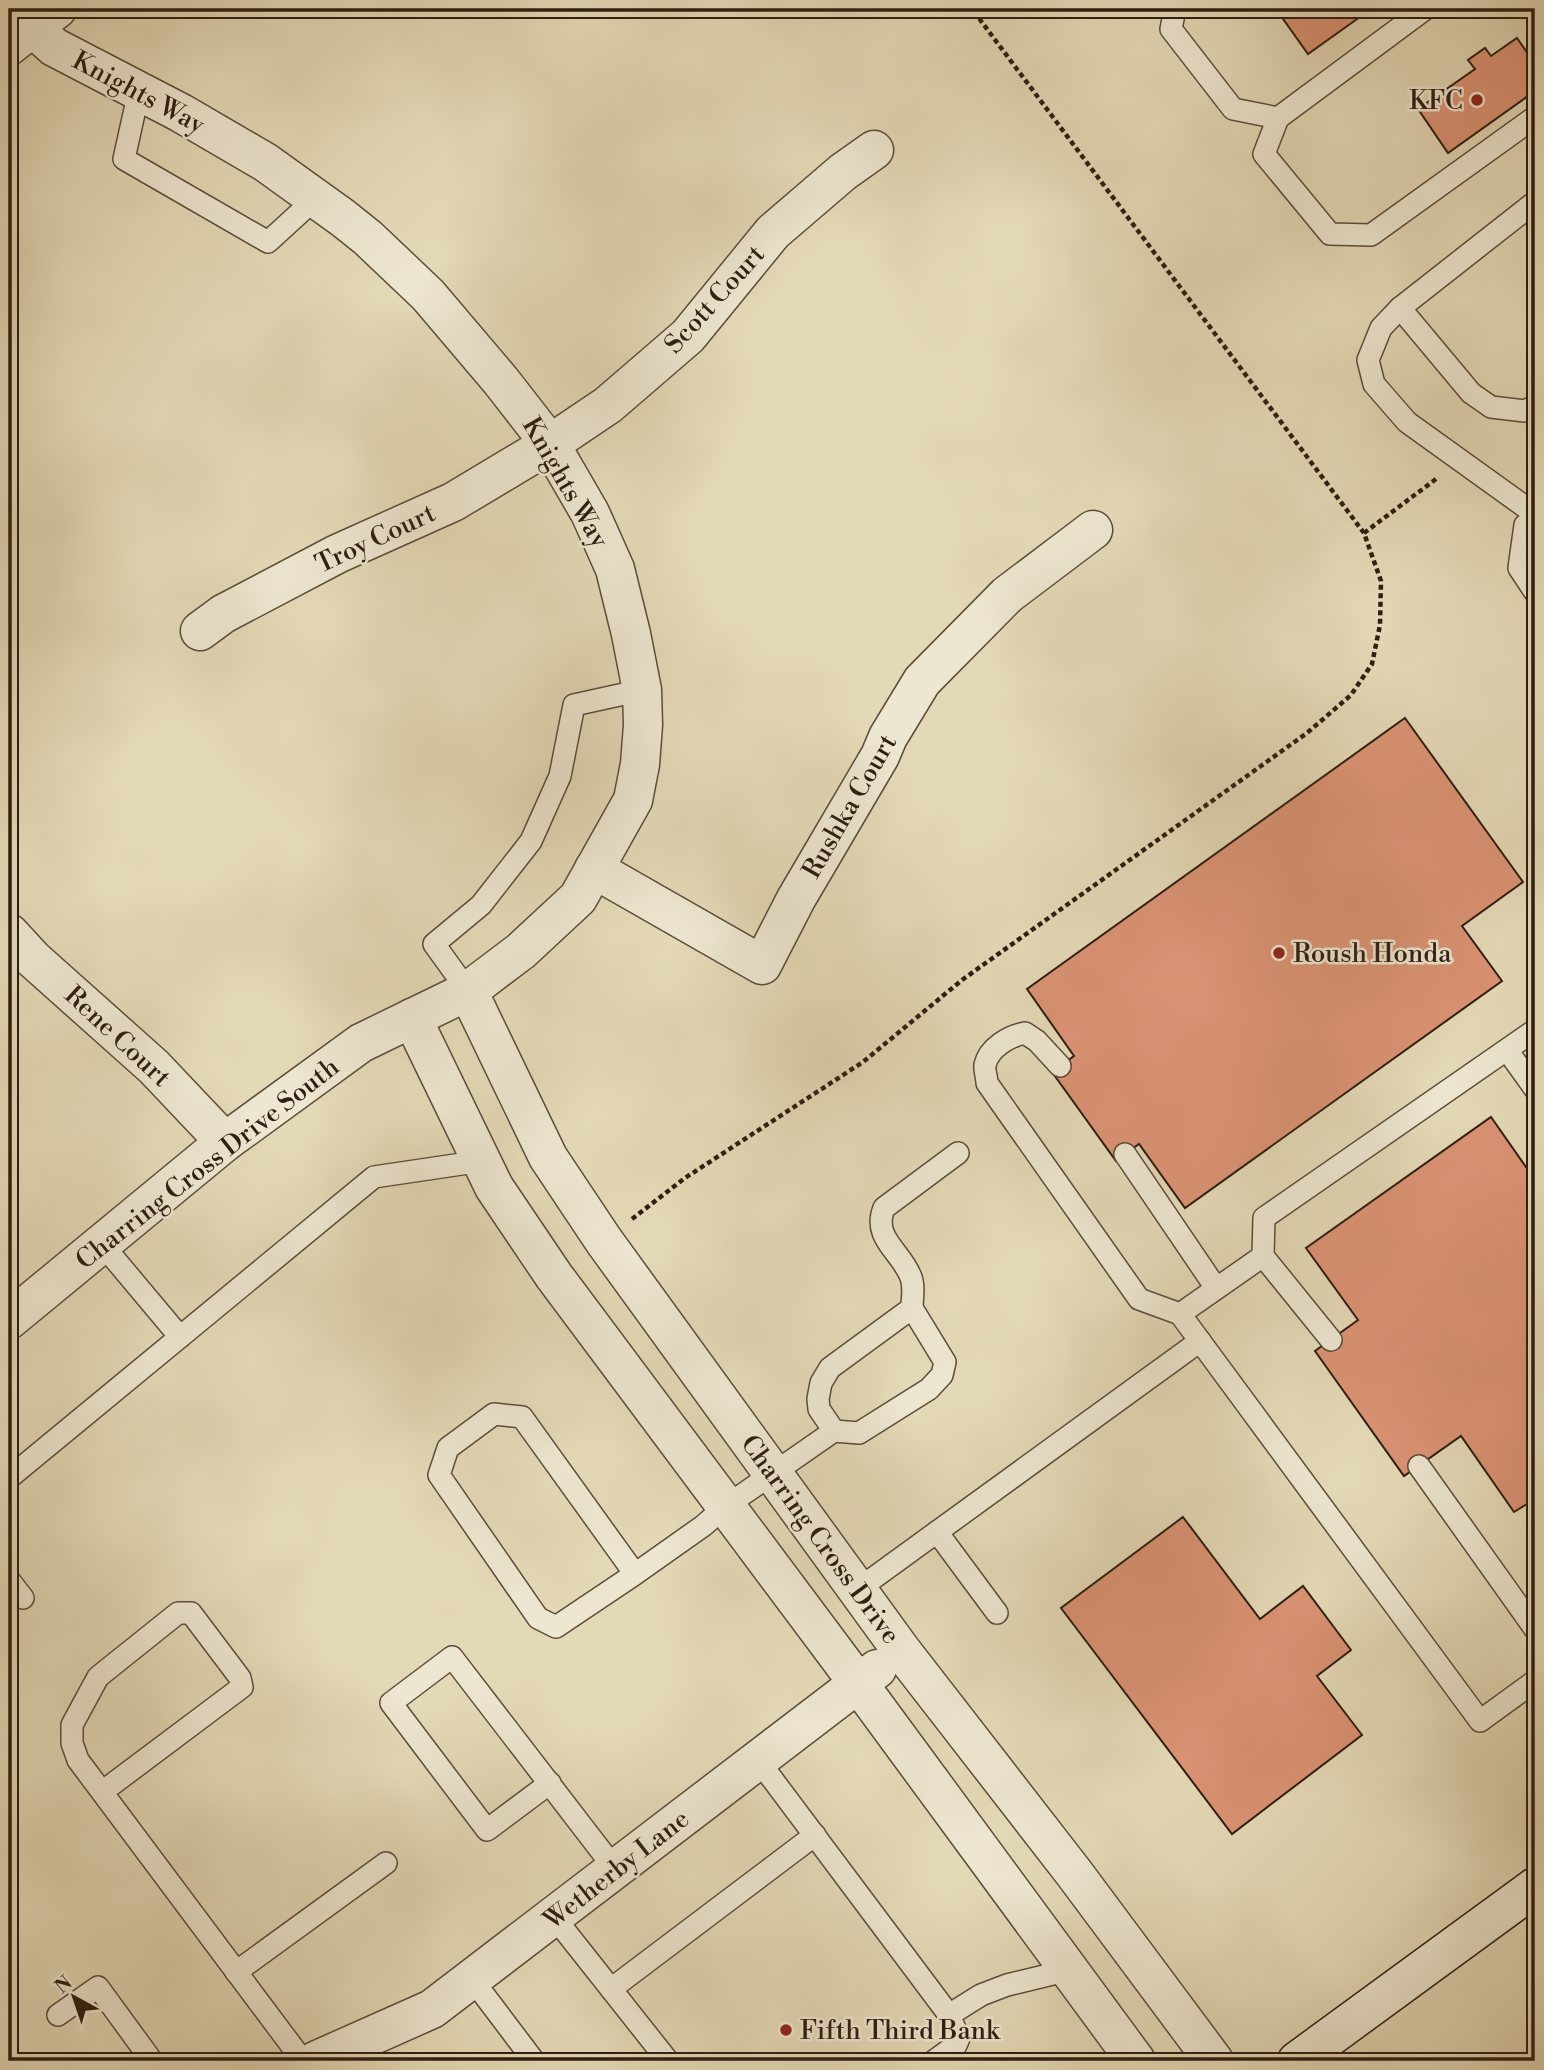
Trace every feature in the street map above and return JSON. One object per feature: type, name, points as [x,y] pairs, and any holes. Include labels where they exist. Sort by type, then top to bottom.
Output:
[{"type":"street","name":"Knights Way","points":[[29,23],[54,47],[181,113],[265,162],[368,238],[428,295],[550,444],[590,513],[615,569],[642,690],[640,764],[633,800],[578,898],[521,951],[468,991],[412,1018]]},
{"type":"street","name":"Scott Court","points":[[550,444],[608,405],[688,336],[773,232],[843,172],[874,150]]},
{"type":"street","name":"Troy Court","points":[[200,631],[223,614],[337,554],[453,502],[550,444]]},
{"type":"street","name":"Rushka Court","points":[[594,869],[762,964],[796,898],[922,681],[1007,595],[1093,530]]},
{"type":"street","name":"Rene Court","points":[[9,933],[33,959],[154,1067],[225,1142]]},
{"type":"street","name":"Charring Cross Drive","points":[[468,991],[548,1157],[604,1241],[901,1650],[1214,2061]]},
{"type":"street","name":"Charring Cross Drive South","points":[[9,1320],[225,1142],[361,1043],[412,1018]]},
{"type":"street","points":[[412,1018],[494,1187],[554,1276],[1136,2061]]},
{"type":"street","name":"Wetherby Lane","points":[[315,2061],[432,2010],[901,1650]]},
{"type":"street","points":[[1297,2061],[1535,1886]]},
{"type":"lane","points":[[1175,9],[1171,29],[1233,109],[1278,118]]},
{"type":"lane","points":[[1424,9],[1278,118],[1265,154],[1330,234],[1371,235],[1535,117]]},
{"type":"lane","points":[[139,91],[124,159],[268,242],[316,198]]},
{"type":"lane","points":[[1535,202],[1400,308],[1381,328],[1368,360],[1374,384],[1407,422],[1535,516],[1525,526],[1519,568],[1535,592]]},
{"type":"lane","points":[[1400,308],[1471,393],[1491,407],[1525,411],[1535,406]]},
{"type":"lane","points":[[468,991],[434,944],[481,905],[531,841],[560,776],[575,705],[642,690]]},
{"type":"lane","points":[[1331,1340],[1264,1256],[1264,1218],[1535,1030]]},
{"type":"lane","points":[[1060,1066],[1037,1041],[1025,1033],[1011,1036],[995,1047],[985,1065],[988,1083],[1139,1299],[1180,1314],[1480,1721],[1535,1681]]},
{"type":"lane","points":[[1507,1050],[1535,1089]]},
{"type":"lane","points":[[635,1574],[522,1417],[494,1414],[448,1448],[439,1475],[538,1618],[556,1628],[635,1574],[703,1526],[726,1506],[834,1431],[859,1433],[929,1389],[943,1375],[945,1362],[912,1308],[913,1283],[910,1273],[881,1231],[880,1217],[884,1208],[958,1153]]},
{"type":"lane","points":[[1125,1154],[1216,1288]]},
{"type":"lane","points":[[9,1478],[374,1177],[482,1161]]},
{"type":"lane","points":[[102,1244],[180,1337]]},
{"type":"lane","points":[[1180,1314],[1264,1256]]},
{"type":"lane","points":[[834,1431],[819,1409],[818,1399],[821,1383],[830,1368],[912,1308]]},
{"type":"lane","points":[[857,1590],[1199,1341]]},
{"type":"lane","points":[[1419,1466],[1535,1629]]},
{"type":"lane","points":[[937,1532],[997,1613]]},
{"type":"lane","points":[[9,1580],[23,1598]]},
{"type":"lane","points":[[102,1792],[242,1688],[240,1678],[191,1613],[178,1613],[98,1677],[72,1725],[72,1743],[78,1760],[303,2061]]},
{"type":"lane","points":[[550,1783],[487,1830],[391,1703],[452,1657],[550,1783],[615,1869]]},
{"type":"lane","points":[[758,1760],[949,2015],[959,2038],[956,2045],[934,2061]]},
{"type":"lane","points":[[611,1989],[815,1835]]},
{"type":"lane","points":[[236,1972],[386,1863]]},
{"type":"lane","points":[[554,1917],[668,2061]]},
{"type":"lane","points":[[949,2015],[981,1995],[1007,1985],[1069,1970]]},
{"type":"lane","points":[[472,1979],[534,2061]]},
{"type":"lane","points":[[58,2015],[98,1987],[152,2061]]},
{"type":"path","points":[[604,1241],[685,1178],[863,1062],[962,980],[1307,733],[1351,695],[1372,664],[1380,625],[1381,581],[1364,533],[972,9]]},
{"type":"path","points":[[1364,533],[1444,474]]},
{"type":"building","points":[[1276,9],[1371,9],[1308,54]]},
{"type":"building","name":"KFC","points":[[1517,38],[1535,64],[1535,91],[1448,153],[1418,109],[1475,69],[1468,60],[1485,48],[1491,56]]},
{"type":"building","name":"Roush Honda","points":[[1405,718],[1523,882],[1462,926],[1502,981],[1185,1208],[1139,1144],[1116,1161],[1052,1072],[1074,1056],[1027,989]]},
{"type":"building","points":[[1491,1117],[1535,1180],[1535,1499],[1514,1512],[1461,1436],[1404,1476],[1315,1351],[1358,1320],[1306,1248]]},
{"type":"building","points":[[1183,1517],[1260,1619],[1303,1586],[1351,1650],[1317,1676],[1362,1735],[1232,1834],[1061,1608]]},
{"type":"building","points":[[1535,2052],[1535,2061],[1522,2061]]},
{"type":"place","name":"KFC","points":[[1477,100]]},
{"type":"place","name":"Roush Honda","points":[[1279,953]]},
{"type":"place","name":"Fifth Third Bank","points":[[786,2030]]}]
